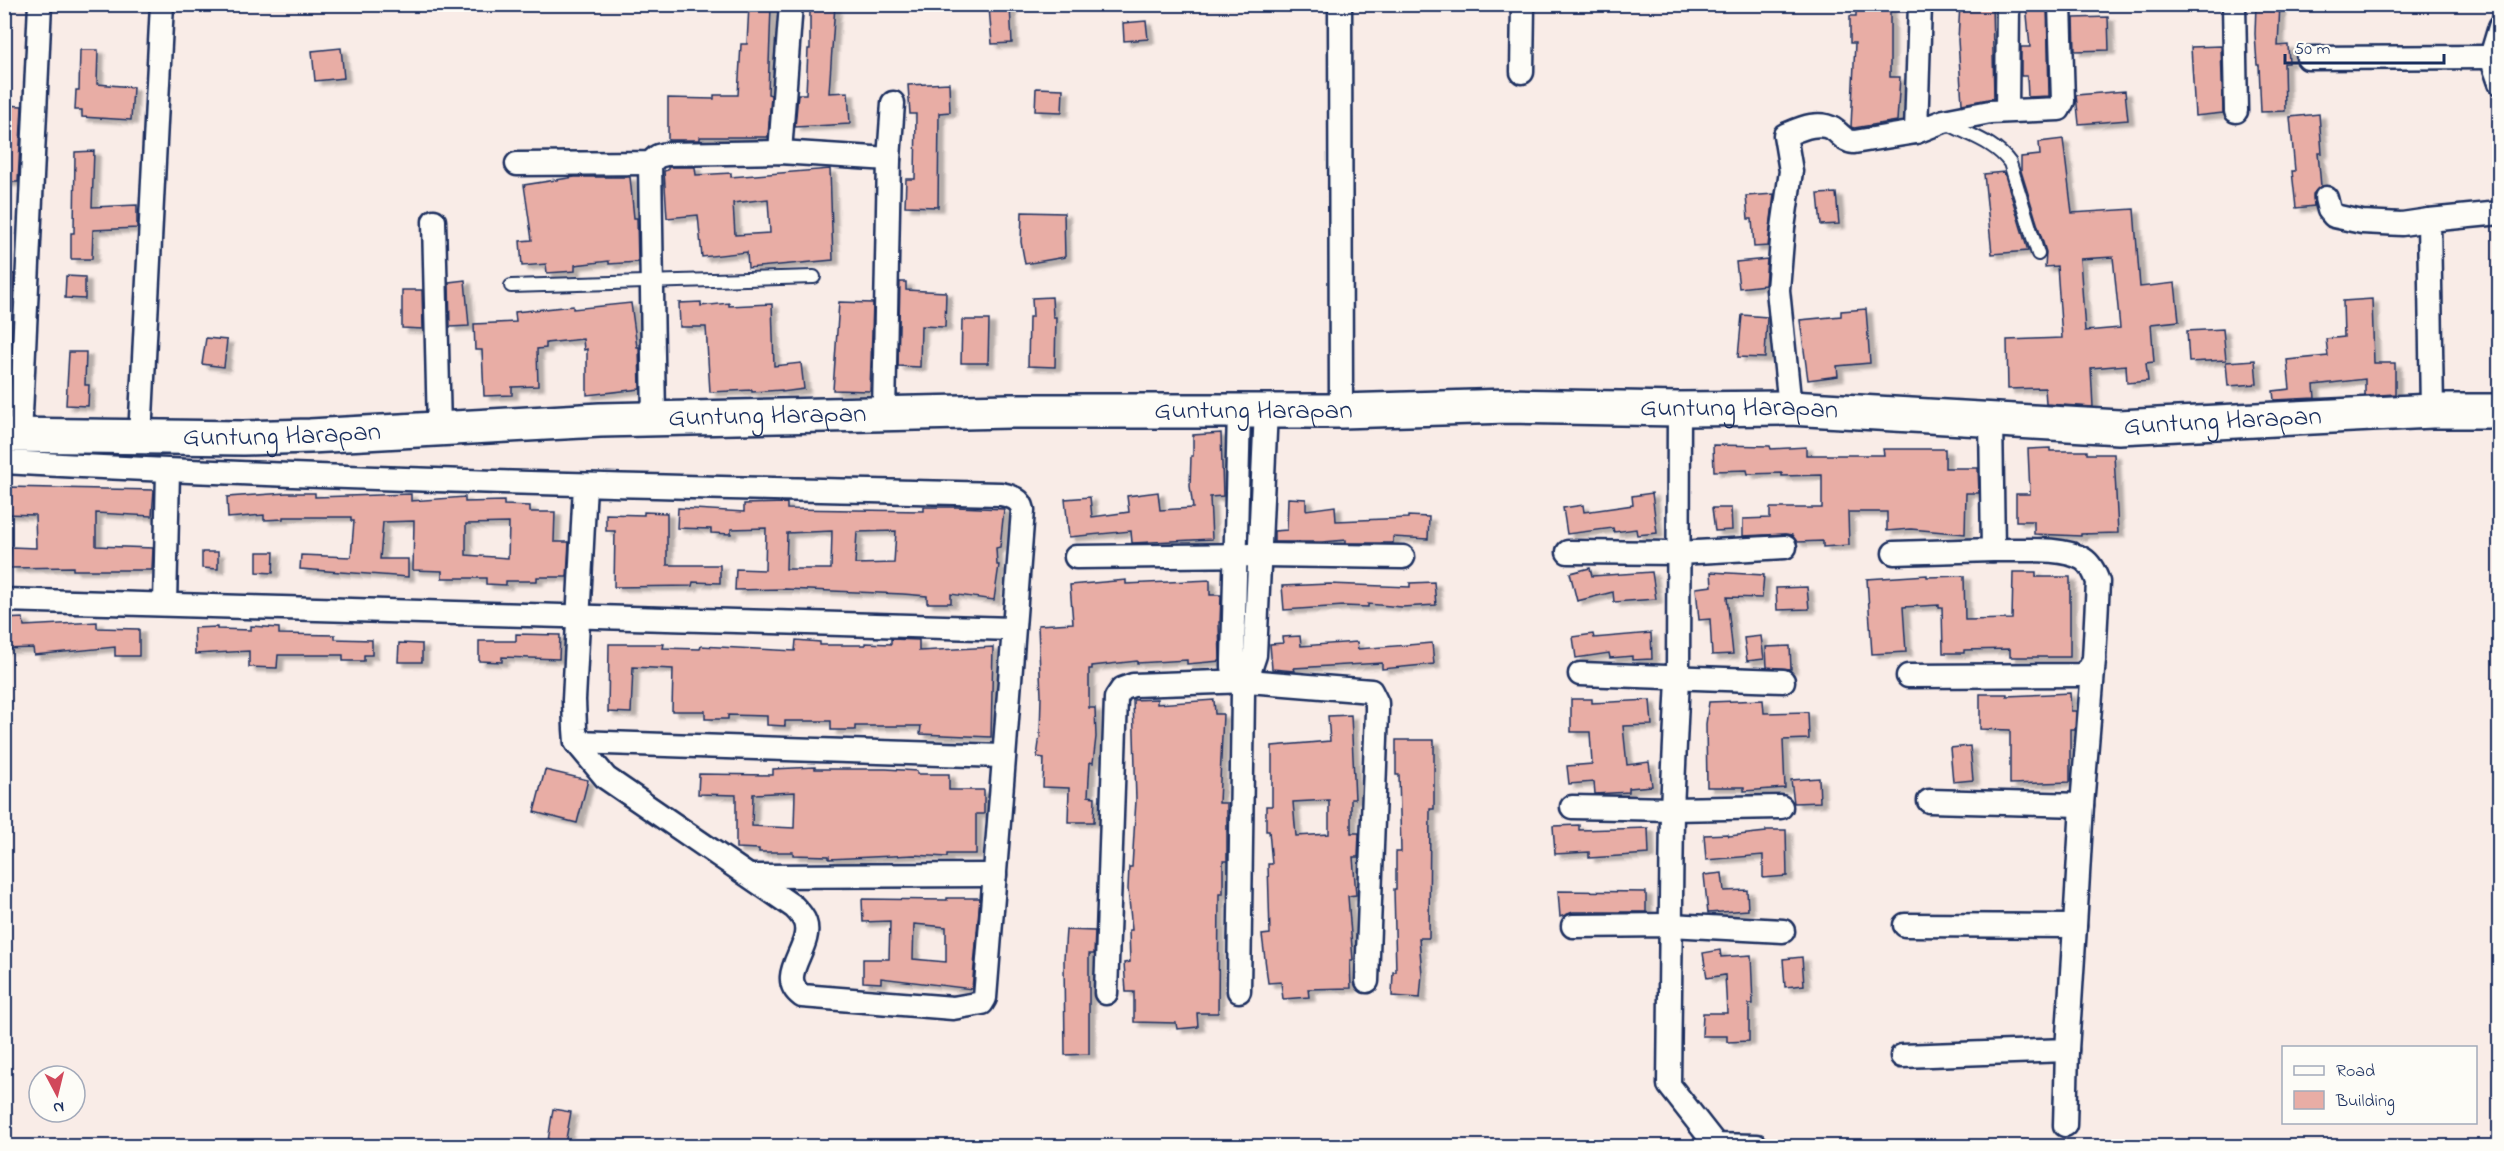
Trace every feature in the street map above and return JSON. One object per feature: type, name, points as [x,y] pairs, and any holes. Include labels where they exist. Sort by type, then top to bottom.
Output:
[{"type":"street","points":[[40,4],[10,444],[168,471],[585,485],[1009,495],[1019,501],[1023,510],[984,1000],[974,1006],[953,1008],[802,996],[794,990],[791,979],[806,933],[805,922],[794,907],[606,778],[576,742],[574,700],[585,485]]},
{"type":"street","points":[[140,437],[162,4]]},
{"type":"street","points":[[780,153],[791,4]]},
{"type":"street","points":[[1340,4],[1341,411]]},
{"type":"street","points":[[1522,72],[1523,4]]},
{"type":"street","points":[[1916,132],[1920,4]]},
{"type":"street","points":[[2007,110],[2008,4]]},
{"type":"street","points":[[1790,408],[1778,290],[1791,171],[1785,135],[1814,126],[1827,127],[1845,140],[1854,142],[1916,132],[1944,121],[1990,112],[2053,110],[2062,105],[2060,4]]},
{"type":"street","points":[[2234,4],[2236,111]]},
{"type":"street","points":[[2499,27],[2491,57],[2499,83]]},
{"type":"street","points":[[2308,58],[2491,57]]},
{"type":"street","points":[[884,414],[888,159],[893,103]]},
{"type":"street","points":[[517,165],[650,163],[658,156],[666,154],[780,153],[888,159]]},
{"type":"street","points":[[650,163],[654,419]]},
{"type":"street","points":[[2326,198],[2334,216],[2362,222],[2402,224],[2499,213]]},
{"type":"street","points":[[2429,220],[2432,411]]},
{"type":"street","points":[[434,221],[439,429]]},
{"type":"street","name":"Guntung Harapan","points":[[10,444],[140,437],[310,436],[654,419],[1010,411],[1341,411],[1508,406],[1790,408],[2120,427],[2432,411],[2499,411]]},
{"type":"street","points":[[1679,409],[1678,678],[1672,809],[1669,1085],[1712,1140],[1712,1146],[1757,1146]]},
{"type":"street","points":[[1239,991],[1243,684],[1255,655],[1259,555],[1252,410]]},
{"type":"street","points":[[1243,684],[1233,660],[1234,555],[1252,410]]},
{"type":"street","points":[[1991,420],[1993,550]]},
{"type":"street","points":[[165,604],[168,471]]},
{"type":"street","points":[[1568,552],[1679,553],[1785,547]]},
{"type":"street","points":[[1894,553],[1993,550],[2068,553],[2084,559],[2094,570],[2098,582],[2067,1050],[2065,1125]]},
{"type":"street","points":[[1076,557],[1259,555],[1403,557]]},
{"type":"street","points":[[4,600],[1013,629]]},
{"type":"street","points":[[1908,676],[2082,675],[2090,668],[2094,658]]},
{"type":"street","points":[[1580,674],[1783,681]]},
{"type":"street","points":[[1106,993],[1116,698],[1122,689],[1133,685],[1243,684],[1371,691],[1375,697],[1377,711],[1367,981]]},
{"type":"street","points":[[576,742],[1002,756]]},
{"type":"street","points":[[1929,801],[2082,805]]},
{"type":"street","points":[[1572,807],[1672,809],[1780,807]]},
{"type":"street","points":[[751,876],[995,875]]},
{"type":"street","points":[[1573,926],[1670,925],[1783,931]]},
{"type":"street","points":[[1905,925],[2075,926]]},
{"type":"street","points":[[1902,1056],[2067,1050]]},
{"type":"lane","points":[[1944,121],[1996,147],[2010,163],[2038,254]]},
{"type":"lane","points":[[511,286],[652,280],[814,277]]},
{"type":"building","points":[[1856,4],[1890,4],[1890,77],[1900,77],[1897,121],[1854,128],[1851,127],[1855,43],[1850,43],[1850,16],[1856,16]]},
{"type":"building","points":[[1960,4],[1992,4],[1994,98],[1962,104],[1958,40]]},
{"type":"building","points":[[2026,4],[2047,4],[2049,96],[2028,97],[2027,76],[2021,76],[2021,47],[2030,47]]},
{"type":"building","points":[[2256,4],[2280,4],[2278,46],[2288,45],[2289,63],[2284,63],[2285,111],[2261,112],[2255,34]]},
{"type":"building","points":[[749,5],[771,6],[768,94],[771,95],[768,137],[700,137],[700,140],[668,140],[668,98],[714,99],[714,95],[738,95],[741,44],[747,44]]},
{"type":"building","points":[[810,5],[835,5],[829,93],[848,92],[850,124],[795,127],[798,94],[806,94],[808,49],[810,49]]},
{"type":"building","points":[[1010,6],[1012,43],[992,44],[989,7]]},
{"type":"building","points":[[2108,17],[2109,50],[2075,51],[2074,18]]},
{"type":"building","points":[[1146,21],[1148,39],[1124,41],[1123,23]]},
{"type":"building","points":[[2221,46],[2223,113],[2195,116],[2191,47]]},
{"type":"building","points":[[341,48],[344,78],[315,81],[312,51]]},
{"type":"building","points":[[80,50],[98,50],[97,84],[133,87],[131,120],[82,117],[82,110],[75,110],[76,90],[79,90]]},
{"type":"building","points":[[949,83],[950,112],[939,113],[938,207],[905,206],[906,179],[915,179],[916,114],[910,114],[908,85]]},
{"type":"building","points":[[1036,88],[1063,89],[1062,112],[1035,111]]},
{"type":"building","points":[[2125,91],[2128,120],[2079,124],[2076,95]]},
{"type":"building","points":[[4,105],[22,106],[18,182],[4,182]]},
{"type":"building","points":[[2319,114],[2322,153],[2318,153],[2321,186],[2313,194],[2314,206],[2296,208],[2290,117]]},
{"type":"building","points":[[2063,139],[2072,213],[2134,209],[2140,287],[2175,283],[2179,321],[2151,324],[2154,362],[2146,363],[2148,381],[2127,383],[2126,365],[2091,368],[2093,407],[2046,404],[2045,388],[2008,389],[2007,340],[2062,338],[2057,266],[2045,267],[2046,252],[2021,171],[2021,157],[2040,155],[2039,142]],"holes":[[[2113,257],[2120,328],[2085,331],[2080,259]]]},
{"type":"building","points":[[94,151],[92,207],[137,205],[137,228],[93,230],[92,259],[71,259],[71,233],[74,233],[75,152]]},
{"type":"building","points":[[668,167],[695,167],[696,175],[731,173],[731,177],[830,169],[833,260],[748,268],[747,252],[702,257],[698,215],[667,218],[664,171],[668,170]],"holes":[[[768,199],[770,233],[735,235],[733,203]]]},
{"type":"building","points":[[2004,172],[2028,251],[1992,254],[1984,174]]},
{"type":"building","points":[[575,177],[630,177],[634,218],[637,218],[638,262],[609,264],[609,261],[575,265],[575,271],[547,273],[546,264],[522,266],[520,241],[532,240],[524,185]]},
{"type":"building","points":[[1836,193],[1839,224],[1821,225],[1818,194]]},
{"type":"building","points":[[1774,194],[1768,246],[1754,247],[1752,219],[1748,219],[1746,196]]},
{"type":"building","points":[[1022,212],[1064,213],[1065,257],[1025,264],[1021,242]]},
{"type":"building","points":[[1767,259],[1765,285],[1739,288],[1736,262]]},
{"type":"building","points":[[4,273],[14,274],[13,299],[4,299]]},
{"type":"building","points":[[66,276],[85,277],[85,299],[65,298]]},
{"type":"building","points":[[465,280],[469,326],[450,327],[449,282]]},
{"type":"building","points":[[900,282],[906,282],[906,290],[946,292],[945,327],[921,326],[920,367],[898,366]]},
{"type":"building","points":[[402,290],[422,290],[423,329],[402,328]]},
{"type":"building","points":[[1052,297],[1053,317],[1056,317],[1055,367],[1028,366],[1029,317],[1033,317],[1032,298]]},
{"type":"building","points":[[2372,299],[2374,363],[2395,363],[2395,394],[2365,396],[2365,379],[2314,385],[2315,398],[2274,400],[2273,391],[2290,389],[2287,360],[2328,356],[2326,339],[2344,337],[2343,301]]},
{"type":"building","points":[[701,302],[701,306],[729,303],[729,306],[772,304],[774,366],[801,363],[804,389],[782,392],[782,390],[752,392],[752,390],[710,392],[706,327],[680,327],[679,303]]},
{"type":"building","points":[[839,302],[873,303],[870,391],[833,390]]},
{"type":"building","points":[[631,303],[637,347],[639,347],[640,389],[587,395],[587,349],[584,350],[583,339],[546,343],[546,348],[537,349],[538,386],[512,387],[512,395],[484,396],[482,350],[475,350],[474,324],[516,322],[515,312]]},
{"type":"building","points":[[1866,309],[1870,363],[1837,366],[1838,376],[1808,380],[1800,320],[1841,316],[1841,311]]},
{"type":"building","points":[[1742,315],[1767,317],[1765,358],[1738,357]]},
{"type":"building","points":[[962,320],[989,320],[988,363],[961,363]]},
{"type":"building","points":[[2223,329],[2226,360],[2189,362],[2187,331]]},
{"type":"building","points":[[206,338],[227,340],[224,367],[202,364]]},
{"type":"building","points":[[69,352],[86,352],[85,385],[89,385],[88,406],[66,405]]},
{"type":"building","points":[[2255,360],[2257,384],[2228,386],[2226,362]]},
{"type":"building","points":[[1221,433],[1223,496],[1210,497],[1212,539],[1132,543],[1131,531],[1069,537],[1065,499],[1090,497],[1092,517],[1129,512],[1127,496],[1158,492],[1160,510],[1193,508],[1190,486],[1193,435]]},
{"type":"building","points":[[1713,445],[1770,446],[1771,449],[1806,447],[1806,455],[1884,455],[1883,449],[1945,449],[1945,468],[1978,468],[1979,493],[1966,493],[1965,534],[1911,529],[1887,531],[1887,512],[1848,512],[1849,545],[1823,547],[1823,541],[1797,542],[1792,535],[1785,534],[1743,536],[1743,519],[1770,518],[1770,508],[1822,508],[1822,475],[1782,476],[1782,473],[1748,474],[1747,470],[1714,471]]},
{"type":"building","points":[[2050,448],[2050,451],[2114,454],[2118,533],[2081,534],[2081,536],[2034,534],[2034,521],[2016,521],[2016,494],[2030,494],[2028,449]]},
{"type":"building","points":[[6,487],[154,490],[152,516],[96,513],[96,546],[153,548],[152,570],[73,570],[73,567],[10,568],[11,547],[36,548],[35,515],[5,514]]},
{"type":"building","points":[[286,493],[315,493],[315,497],[411,494],[411,501],[465,497],[465,502],[504,501],[504,505],[530,506],[530,512],[555,512],[554,542],[569,542],[567,577],[537,577],[537,581],[506,581],[506,585],[486,584],[486,578],[442,578],[442,571],[413,570],[414,521],[383,522],[380,559],[408,559],[408,577],[300,569],[301,555],[351,557],[354,521],[351,521],[351,517],[283,517],[283,519],[264,520],[264,515],[228,518],[227,497]],"holes":[[[509,523],[508,558],[466,555],[466,524]]]},
{"type":"building","points":[[1652,493],[1657,533],[1637,535],[1636,529],[1614,532],[1613,528],[1567,534],[1563,508],[1583,505],[1584,512],[1633,505],[1632,496]]},
{"type":"building","points":[[1288,498],[1306,499],[1306,510],[1335,506],[1336,521],[1408,518],[1408,516],[1429,517],[1428,539],[1393,537],[1393,543],[1346,543],[1346,540],[1274,542],[1274,531],[1287,530]]},
{"type":"building","points":[[787,503],[787,509],[924,511],[924,507],[957,507],[1004,509],[1000,547],[996,548],[997,565],[999,565],[994,600],[951,594],[951,603],[927,603],[927,596],[903,594],[785,589],[735,590],[736,569],[765,570],[766,528],[731,529],[731,534],[711,533],[711,529],[677,528],[678,508],[744,512],[744,504]],"holes":[[[832,531],[831,569],[786,569],[787,533]],[[896,531],[894,563],[855,564],[857,532]]]},
{"type":"building","points":[[1712,508],[1731,508],[1732,530],[1715,531]]},
{"type":"building","points":[[644,512],[667,513],[667,565],[720,565],[720,583],[693,582],[692,586],[614,587],[615,531],[606,531],[606,514],[644,515]]},
{"type":"building","points":[[202,552],[218,552],[218,569],[202,568]]},
{"type":"building","points":[[257,552],[274,552],[273,573],[257,572]]},
{"type":"building","points":[[1590,568],[1592,576],[1652,572],[1656,599],[1614,602],[1613,592],[1577,601],[1570,573]]},
{"type":"building","points":[[1711,572],[1764,575],[1762,598],[1727,597],[1733,654],[1712,655],[1710,619],[1699,620],[1696,588],[1712,586]]},
{"type":"building","points":[[2013,572],[2036,572],[2036,577],[2070,577],[2070,657],[2010,657],[2010,649],[1943,653],[1942,607],[1939,605],[1903,607],[1906,652],[1872,654],[1867,579],[1927,575],[1927,577],[1964,576],[1965,620],[2012,619]]},
{"type":"building","points":[[1126,580],[1126,584],[1210,580],[1210,595],[1221,595],[1220,661],[1187,664],[1187,660],[1137,663],[1137,661],[1092,666],[1092,669],[1089,669],[1089,708],[1095,708],[1096,737],[1093,763],[1090,762],[1088,796],[1095,797],[1094,822],[1068,822],[1069,788],[1043,787],[1044,758],[1037,757],[1041,696],[1038,625],[1073,623],[1070,585]]},
{"type":"building","points":[[1434,582],[1436,605],[1402,607],[1368,604],[1368,607],[1344,606],[1284,610],[1282,586],[1329,584],[1410,587],[1410,583]]},
{"type":"building","points":[[1807,587],[1809,609],[1777,610],[1776,588]]},
{"type":"building","points":[[23,618],[24,626],[97,622],[97,628],[139,629],[139,656],[115,656],[115,647],[34,655],[33,648],[4,649],[4,619]]},
{"type":"building","points":[[251,626],[279,628],[279,634],[335,635],[335,639],[372,640],[372,655],[364,655],[364,661],[343,661],[343,655],[278,655],[277,668],[249,667],[249,651],[195,654],[194,628],[217,627],[217,629],[251,630]]},
{"type":"building","points":[[1651,633],[1652,659],[1632,660],[1632,656],[1610,658],[1609,653],[1576,658],[1573,637],[1593,634],[1594,638]]},
{"type":"building","points":[[516,634],[560,635],[559,659],[502,657],[502,662],[479,661],[479,641],[516,641]]},
{"type":"building","points":[[1300,636],[1301,646],[1357,642],[1358,649],[1432,643],[1434,664],[1382,669],[1382,663],[1294,668],[1295,671],[1272,669],[1270,644],[1283,643],[1282,637]]},
{"type":"building","points":[[1761,636],[1764,659],[1747,661],[1744,638]]},
{"type":"building","points":[[891,639],[919,640],[919,651],[993,647],[991,737],[920,734],[921,726],[855,726],[855,730],[831,730],[831,721],[785,721],[785,726],[767,725],[767,716],[728,715],[728,719],[705,719],[705,711],[672,711],[673,669],[633,667],[631,713],[608,712],[609,644],[664,644],[663,648],[700,649],[701,646],[795,651],[796,640],[820,642],[820,645],[865,645],[865,643],[891,644]]},
{"type":"building","points":[[399,643],[422,644],[422,662],[398,662]]},
{"type":"building","points":[[1790,646],[1791,669],[1767,667],[1766,647]]},
{"type":"building","points":[[2070,693],[2071,711],[2076,711],[2075,729],[2070,729],[2070,782],[2010,784],[2010,730],[1980,729],[1980,694],[2007,694],[2007,696]]},
{"type":"building","points":[[1157,699],[1157,704],[1214,700],[1215,714],[1223,714],[1219,803],[1227,803],[1227,861],[1223,861],[1223,894],[1219,894],[1218,1013],[1197,1013],[1198,1027],[1177,1029],[1176,1023],[1134,1022],[1134,992],[1126,992],[1124,963],[1130,962],[1129,930],[1132,930],[1128,889],[1129,867],[1132,867],[1136,800],[1133,700]]},
{"type":"building","points":[[1571,699],[1592,699],[1592,703],[1650,700],[1652,725],[1623,726],[1627,765],[1649,762],[1652,786],[1629,788],[1629,792],[1595,794],[1594,782],[1569,784],[1567,766],[1592,764],[1590,732],[1571,732]]},
{"type":"building","points":[[1763,700],[1764,713],[1808,712],[1809,739],[1783,740],[1785,788],[1744,791],[1744,787],[1707,787],[1706,724],[1709,702]]},
{"type":"building","points":[[1351,715],[1355,799],[1351,799],[1351,833],[1359,833],[1358,857],[1353,857],[1356,895],[1348,896],[1353,960],[1350,960],[1351,988],[1308,989],[1309,997],[1283,999],[1281,982],[1268,983],[1262,935],[1270,934],[1268,864],[1272,864],[1269,831],[1266,831],[1266,806],[1272,806],[1272,746],[1330,741],[1328,716]],"holes":[[[1329,800],[1329,834],[1296,836],[1293,802]]]},
{"type":"building","points":[[1396,740],[1434,740],[1434,809],[1430,809],[1429,938],[1419,938],[1422,974],[1420,998],[1392,996],[1393,972],[1396,972],[1394,889],[1396,889],[1396,852],[1401,852]]},
{"type":"building","points":[[1970,746],[1973,780],[1953,782],[1950,748]]},
{"type":"building","points":[[815,767],[815,769],[886,769],[917,771],[917,774],[949,774],[949,790],[984,790],[984,814],[976,814],[976,854],[947,854],[947,857],[914,855],[829,859],[829,856],[793,855],[793,852],[759,852],[759,849],[736,848],[736,795],[698,794],[699,774],[773,775],[773,769]],"holes":[[[795,792],[794,828],[752,826],[753,794]]]},
{"type":"building","points":[[545,770],[588,780],[577,823],[534,812]]},
{"type":"building","points":[[1819,778],[1820,802],[1794,803],[1791,780]]},
{"type":"building","points":[[1579,825],[1579,830],[1648,828],[1649,854],[1589,858],[1589,852],[1555,854],[1553,826]]},
{"type":"building","points":[[1766,830],[1786,830],[1787,876],[1763,878],[1763,855],[1706,860],[1704,835],[1728,834],[1729,836],[1766,832]]},
{"type":"building","points":[[1722,873],[1724,891],[1747,890],[1748,910],[1708,913],[1704,875]]},
{"type":"building","points":[[1558,891],[1646,892],[1646,912],[1573,912],[1560,917]]},
{"type":"building","points":[[947,898],[980,898],[972,989],[881,978],[881,983],[863,982],[863,959],[889,959],[890,921],[863,922],[862,899],[947,900]],"holes":[[[914,924],[946,927],[946,962],[913,959]]]},
{"type":"building","points":[[1066,930],[1095,931],[1094,954],[1089,954],[1089,1054],[1065,1055]]},
{"type":"building","points":[[1720,950],[1721,957],[1751,955],[1753,1004],[1749,1004],[1749,1041],[1727,1042],[1727,1036],[1702,1036],[1703,1013],[1727,1013],[1725,975],[1707,978],[1703,953]]},
{"type":"building","points":[[1802,957],[1804,985],[1785,987],[1783,959]]},
{"type":"building","points":[[553,1109],[571,1112],[565,1144],[548,1141]]}]
